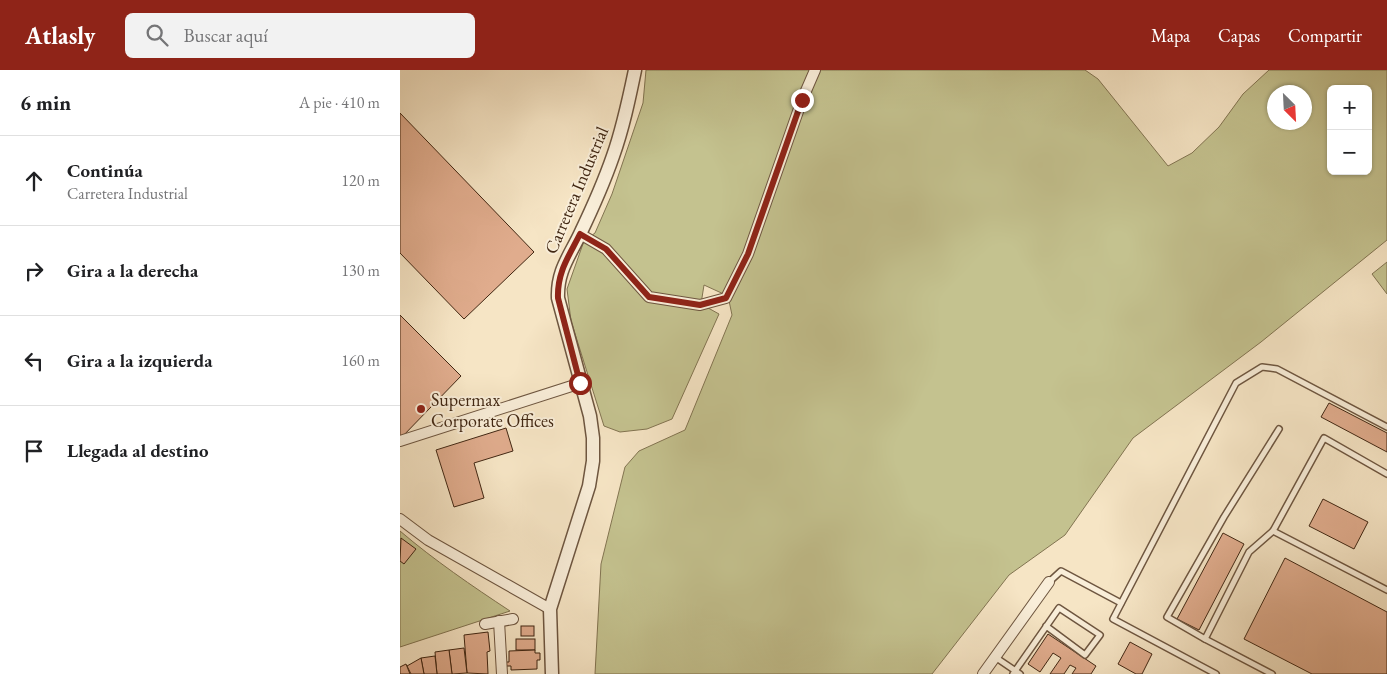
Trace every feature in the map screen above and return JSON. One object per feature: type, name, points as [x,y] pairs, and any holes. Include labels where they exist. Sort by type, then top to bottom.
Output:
[{"type":"street","name":"Carretera Industrial","points":[[552,674],[550,609],[589,486],[592,469],[593,438],[590,416],[558,298],[558,285],[561,272],[580,234],[613,156],[626,115],[635,70]]},
{"type":"street","points":[[580,234],[606,249],[649,297],[700,305],[726,298],[748,254],[802,100],[815,70]]},
{"type":"street","points":[[400,441],[580,383]]},
{"type":"street","points":[[400,519],[428,540],[550,609]]},
{"type":"street","points":[[983,674],[1049,582]]},
{"type":"street","points":[[485,624],[513,619]]},
{"type":"street","points":[[499,621],[502,674]]},
{"type":"lane","points":[[1216,674],[1113,619],[1236,383],[1262,367],[1277,369],[1387,427]]},
{"type":"lane","points":[[1272,674],[1167,617],[1224,517],[1279,429]]},
{"type":"lane","points":[[1205,639],[1249,552],[1272,531],[1324,438],[1387,474]]},
{"type":"lane","points":[[1272,531],[1387,590]]},
{"type":"lane","points":[[1049,582],[1061,571],[1121,603]]},
{"type":"lane","points":[[995,657],[1016,673],[1046,626],[1059,608],[1100,635],[1085,655],[1046,626]]},
{"type":"shaded area","points":[[646,70],[1085,70],[1098,79],[1168,166],[1192,153],[1219,127],[1243,94],[1269,70],[1387,70],[1387,240],[1261,342],[1133,438],[1065,535],[1009,575],[932,674],[595,674],[601,564],[625,467],[639,451],[685,430],[732,315],[728,296],[704,285],[701,304],[719,314],[672,419],[647,429],[620,432],[604,426],[571,321],[567,289],[584,241],[595,233],[612,194],[643,103]]},
{"type":"shaded area","points":[[1387,262],[1387,294],[1372,274]]},
{"type":"shaded area","points":[[400,531],[426,552],[510,611],[400,647]]},
{"type":"building","points":[[400,113],[534,252],[464,319],[400,253]]},
{"type":"building","points":[[400,315],[461,376],[400,439]]},
{"type":"building","points":[[1329,403],[1387,433],[1387,452],[1321,417]]},
{"type":"building","points":[[506,428],[513,451],[474,463],[484,498],[454,507],[436,450]]},
{"type":"building","points":[[1323,499],[1368,522],[1354,549],[1309,526]]},
{"type":"building","points":[[1223,533],[1244,544],[1199,630],[1177,619]]},
{"type":"building","points":[[401,538],[416,549],[404,564],[400,561]]},
{"type":"building","points":[[1285,558],[1387,612],[1387,674],[1312,674],[1244,639]]},
{"type":"building","points":[[521,626],[534,626],[534,636],[521,636]]},
{"type":"building","points":[[488,632],[490,651],[487,652],[488,674],[467,673],[464,635]]},
{"type":"building","points":[[1048,634],[1096,666],[1091,674],[1072,674],[1076,668],[1070,665],[1064,674],[1050,674],[1061,658],[1053,653],[1040,672],[1028,664]]},
{"type":"building","points":[[516,639],[535,639],[535,650],[516,650]]},
{"type":"building","points":[[1130,642],[1152,654],[1142,674],[1136,674],[1118,664]]},
{"type":"building","points":[[464,648],[467,673],[452,674],[449,650]]},
{"type":"building","points":[[449,650],[452,674],[437,674],[435,652]]},
{"type":"building","points":[[535,650],[535,653],[540,653],[540,660],[537,660],[537,669],[511,670],[511,666],[506,666],[505,662],[509,662],[509,651]]},
{"type":"building","points":[[435,656],[437,674],[424,674],[421,658]]},
{"type":"building","points":[[421,658],[424,674],[411,674],[407,666]]},
{"type":"building","points":[[406,664],[410,674],[400,674],[400,667]]},
{"type":"place","name":"Supermax Corporate Offices","points":[[421,409]]},
{"type":"route","points":[[580,383],[558,298],[561,272],[580,234],[606,249],[649,297],[700,305],[726,298],[748,254],[802,100]]}]
